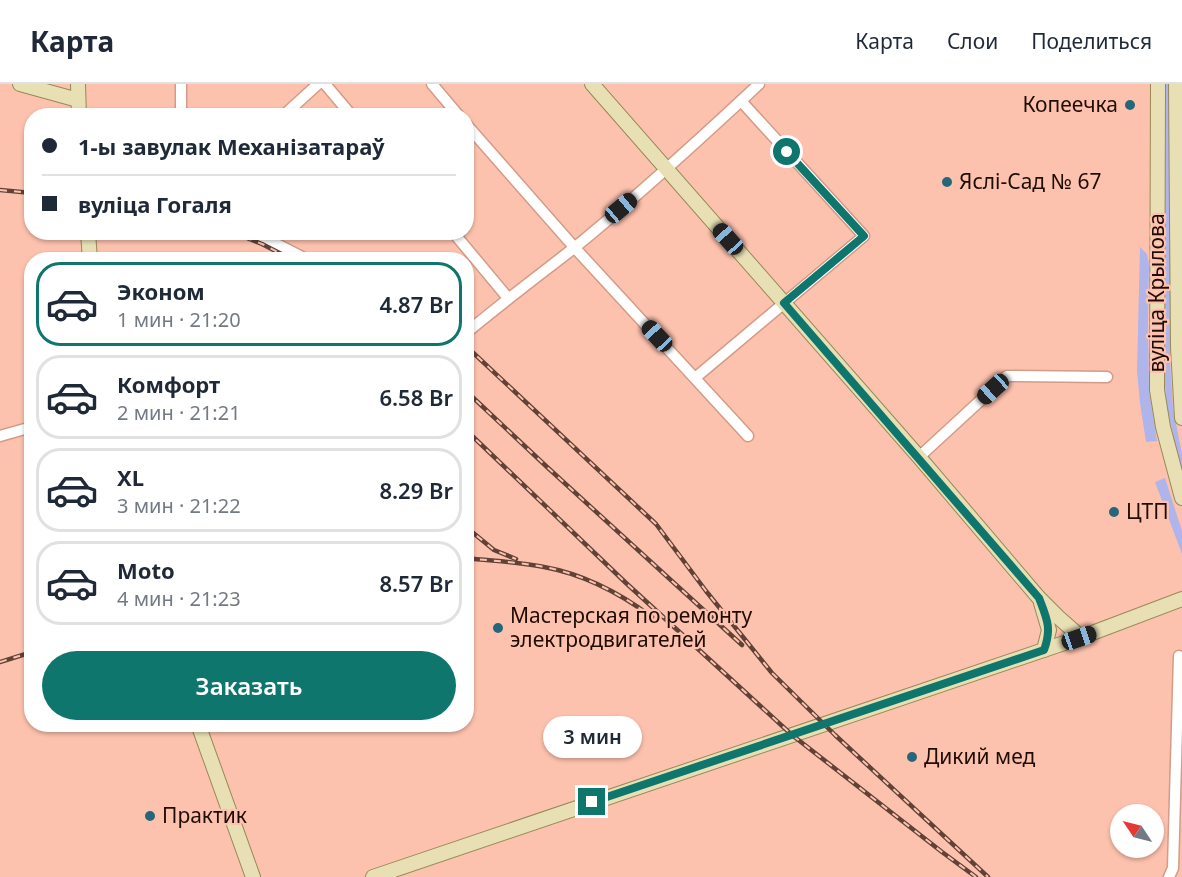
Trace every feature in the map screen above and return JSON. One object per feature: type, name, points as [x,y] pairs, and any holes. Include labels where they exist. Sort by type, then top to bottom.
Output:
[{"type":"main road","points":[[20,84],[78,100]]},
{"type":"main road","points":[[78,84],[78,108]]},
{"type":"main road","points":[[592,84],[1039,598],[1079,638]]},
{"type":"main road","name":"вуліца Крылова","points":[[1158,84],[1157,390],[1163,427],[1182,498]]},
{"type":"main road","name":"вуліца Крылова","points":[[1176,84],[1178,347],[1182,417]]},
{"type":"main road","points":[[1039,598],[1049,630],[1044,650]]},
{"type":"main road","points":[[373,877],[1079,638],[1182,599]]},
{"type":"main road","points":[[201,732],[253,877]]},
{"type":"street","points":[[181,84],[181,108]]},
{"type":"street","points":[[292,108],[318,84]]},
{"type":"street","points":[[325,84],[345,108]]},
{"type":"street","points":[[432,84],[452,108]]},
{"type":"street","points":[[474,326],[666,170],[759,84]]},
{"type":"street","points":[[695,378],[864,236],[741,101]]},
{"type":"street","points":[[474,133],[574,247],[748,436]]},
{"type":"street","points":[[269,240],[292,252]]},
{"type":"street","points":[[460,240],[470,252]]},
{"type":"street","points":[[474,257],[508,298]]},
{"type":"street","points":[[918,457],[1008,376],[1107,377]]},
{"type":"street","points":[[0,436],[24,429]]},
{"type":"street","points":[[1169,877],[1173,868],[1180,724],[1179,656]]},
{"type":"shaded area","points":[[1163,84],[1170,84],[1170,361],[1173,408],[1182,454],[1182,475],[1167,407],[1163,363]]},
{"type":"shaded area","points":[[1140,247],[1147,254],[1149,264],[1149,391],[1157,441],[1146,442],[1137,371]]},
{"type":"shaded area","points":[[1165,478],[1182,531],[1182,554],[1155,482]]},
{"type":"railway","points":[[0,190],[24,192]]},
{"type":"railway","points":[[252,240],[278,252]]},
{"type":"railway","points":[[474,354],[656,524],[772,673],[835,735],[988,877]]},
{"type":"railway","points":[[474,399],[742,645]]},
{"type":"railway","points":[[474,438],[626,583],[792,735],[976,877]]},
{"type":"railway","points":[[474,534],[494,550],[516,559]]},
{"type":"railway","points":[[474,559],[535,565],[559,570],[587,580],[628,600],[652,617]]},
{"type":"railway","points":[[0,662],[24,654]]},
{"type":"place","name":"Копеечка","points":[[1130,105]]},
{"type":"place","name":"Яслі-Сад № 67","points":[[947,182]]},
{"type":"place","name":"ЦТП","points":[[1114,512]]},
{"type":"place","name":"Мастерская по ремонту электродвигателей","points":[[498,628]]},
{"type":"place","name":"Дикий мед","points":[[912,757]]},
{"type":"place","name":"Практик","points":[[150,816]]},
{"type":"route","points":[[592,802],[1044,650],[1047,640],[1049,630],[1039,598],[784,303],[864,236],[787,152]]}]
